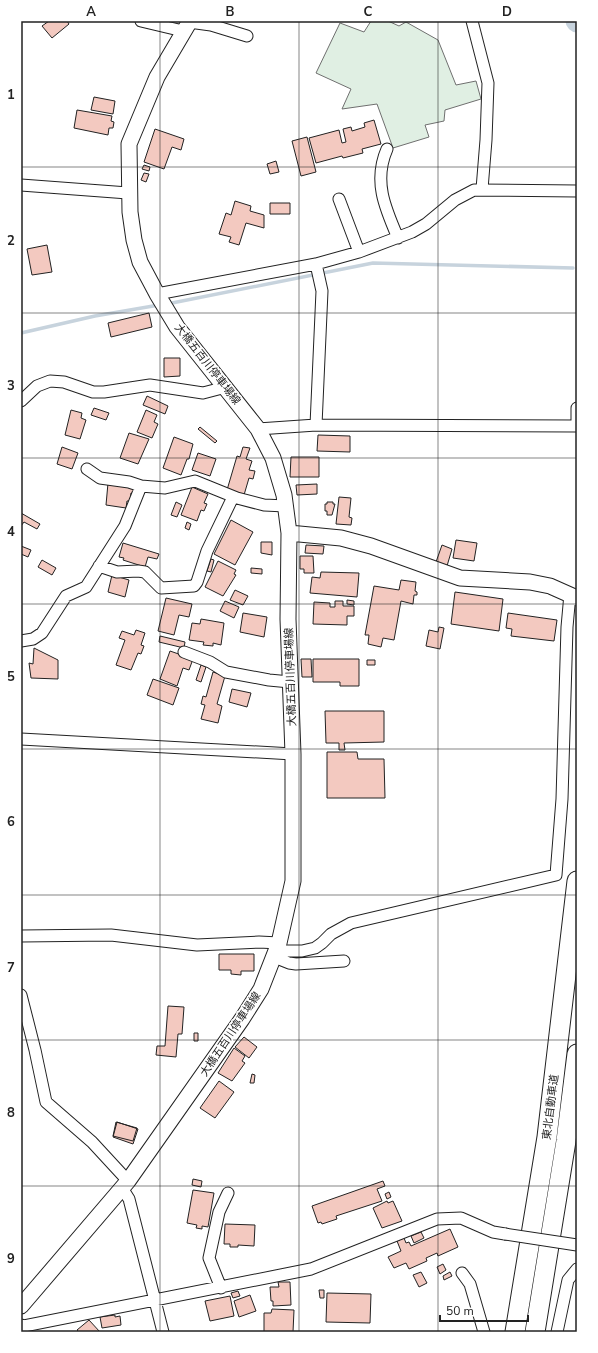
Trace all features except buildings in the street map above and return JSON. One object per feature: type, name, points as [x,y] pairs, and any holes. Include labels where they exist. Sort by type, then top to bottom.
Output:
[{"type":"highway","name":"東北自動車道","points":[[515,1332],[547,1136],[577,881]]},
{"type":"highway","name":"東北自動車道","points":[[535,1332],[564,1156],[577,1054]]},
{"type":"main road","name":"大橋五百川停車場線","points":[[21,1306],[125,1185],[242,1019],[261,989],[276,950],[293,881],[293,754],[288,619],[289,533],[286,506],[273,458],[258,429],[178,327],[161,301],[140,262],[134,240],[128,193],[129,144],[157,78],[187,25]]},
{"type":"main road","points":[[289,533],[341,538],[371,546],[460,578],[530,582],[550,586],[573,596]]},
{"type":"street","points":[[141,21],[187,25],[211,25],[246,36]]},
{"type":"street","points":[[472,21],[488,83],[486,140],[482,189]]},
{"type":"street","points":[[386,149],[379,171],[382,194],[398,238]]},
{"type":"street","points":[[21,185],[128,193]]},
{"type":"street","points":[[161,301],[318,270],[359,252],[398,238],[426,224],[464,195],[482,189],[577,191]]},
{"type":"street","points":[[339,199],[359,252]]},
{"type":"street","points":[[316,424],[322,291],[318,270]]},
{"type":"street","points":[[21,401],[36,386],[50,381],[57,381],[93,392],[104,392],[150,385],[203,392],[226,387]]},
{"type":"street","points":[[258,429],[316,424],[577,426],[577,408]]},
{"type":"street","points":[[87,469],[100,478],[141,486],[165,488],[195,481],[233,497],[264,505],[286,506]]},
{"type":"street","points":[[21,641],[33,639],[42,633],[66,596],[86,587],[125,526],[141,486]]},
{"type":"street","points":[[99,566],[116,572],[138,570],[145,572],[161,588],[194,586],[197,582],[207,551],[233,497]]},
{"type":"street","points":[[276,950],[302,951],[315,948],[331,934],[351,923],[556,875],[562,799],[567,627],[573,596]]},
{"type":"street","points":[[184,652],[210,662],[226,672],[269,680],[290,682]]},
{"type":"street","points":[[21,740],[293,754]]},
{"type":"street","points":[[21,936],[111,935],[197,945],[259,942],[276,950],[289,963],[296,964],[344,961]]},
{"type":"street","points":[[21,995],[36,1050],[46,1102],[92,1142],[125,1185],[163,1332]]},
{"type":"street","points":[[221,1288],[209,1258],[219,1212],[228,1192]]},
{"type":"street","points":[[21,1325],[24,1326],[221,1288],[311,1269],[437,1219],[461,1218],[493,1232],[577,1245]]},
{"type":"street","points":[[557,1332],[568,1280],[577,1269]]},
{"type":"street","points":[[462,1273],[470,1284],[484,1332]]},
{"type":"green space","points":[[371,21],[388,21],[399,26],[406,22],[438,40],[456,85],[476,81],[481,99],[445,110],[444,121],[425,125],[429,137],[393,148],[377,104],[342,109],[351,89],[316,73],[340,23],[364,32]]},
{"type":"waterway","points":[[167,304],[373,263],[573,268]]},
{"type":"waterway","points":[[21,333],[95,316],[159,305]]}]
